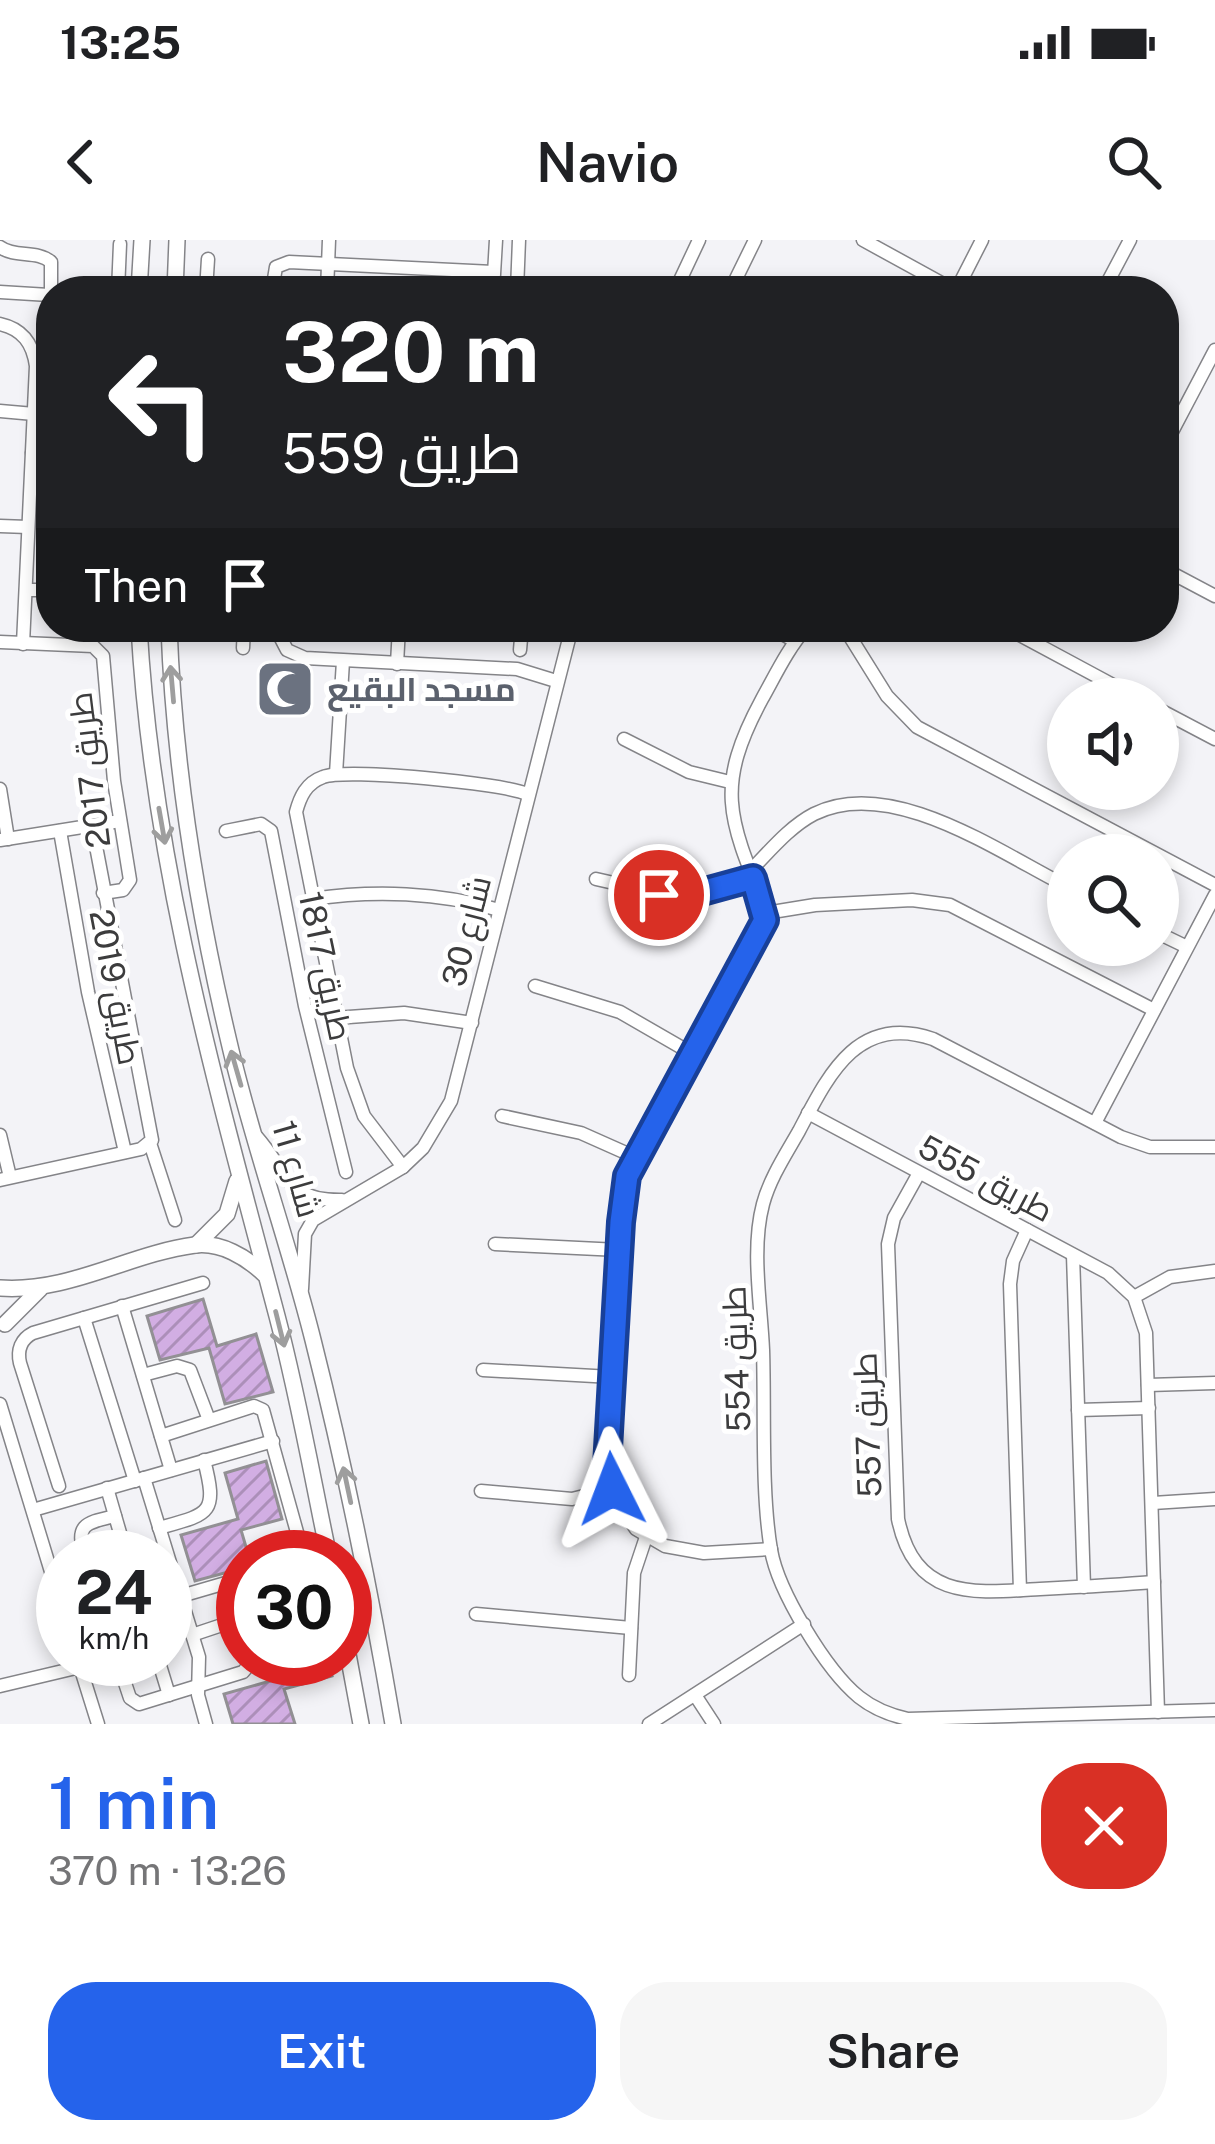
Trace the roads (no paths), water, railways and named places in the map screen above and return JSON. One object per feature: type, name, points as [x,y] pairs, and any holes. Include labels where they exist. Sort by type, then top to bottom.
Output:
[{"type":"street","points":[[328,276],[329,240]]},
{"type":"street","points":[[682,276],[699,240]]},
{"type":"street","points":[[737,276],[755,240]]},
{"type":"street","points":[[863,240],[929,276]]},
{"type":"street","points":[[964,276],[982,240]]},
{"type":"street","points":[[1111,276],[1130,240]]},
{"type":"street","points":[[494,276],[496,243],[519,244],[518,276]]},
{"type":"street","points":[[119,276],[120,244]]},
{"type":"street","points":[[140,276],[141,244]]},
{"type":"street","points":[[177,276],[181,244]]},
{"type":"street","points":[[0,247],[48,259],[51,276]]},
{"type":"street","points":[[207,276],[208,259]]},
{"type":"street","points":[[273,276],[281,263],[494,272]]},
{"type":"street","points":[[0,292],[36,294]]},
{"type":"street","points":[[0,324],[20,332],[34,354],[23,644]]},
{"type":"street","points":[[1179,418],[1215,350]]},
{"type":"street","points":[[0,412],[34,414]]},
{"type":"street","points":[[32,453],[36,453]]},
{"type":"street","points":[[0,526],[28,527]]},
{"type":"street","points":[[1179,577],[1215,596]]},
{"type":"street","points":[[26,590],[36,590]]},
{"type":"street","name":"طريق 2017","points":[[0,642],[93,646],[103,656],[130,880],[123,890],[103,893]]},
{"type":"street","name":"شارع 11","points":[[140,642],[146,725],[206,1051],[300,1415],[323,1530]]},
{"type":"street","name":"شارع 11","points":[[170,642],[196,879],[230,1046],[301,1292],[350,1502],[393,1724]]},
{"type":"street","points":[[243,642],[243,648]]},
{"type":"street","points":[[283,642],[287,650],[305,658],[517,669],[556,681]]},
{"type":"street","points":[[397,664],[398,642]]},
{"type":"street","points":[[520,650],[521,642]]},
{"type":"street","name":"شارع 30","points":[[301,1292],[308,1227],[318,1215],[404,1167],[431,1137],[451,1101],[568,642]]},
{"type":"street","points":[[771,1549],[684,1551],[646,1537],[628,1520],[612,1489],[607,1466],[623,1194],[635,1157],[763,926],[766,913],[732,814],[730,782],[745,732],[794,642]]},
{"type":"street","points":[[853,642],[887,696],[916,727],[1215,885]]},
{"type":"street","points":[[1033,642],[1100,678]]},
{"type":"street","points":[[343,662],[337,775],[493,784],[527,794]]},
{"type":"street","points":[[1179,720],[1215,739]]},
{"type":"street","points":[[624,739],[688,772],[730,782]]},
{"type":"street","name":"طريق 1817","points":[[337,775],[322,777],[300,798],[296,812],[347,1068],[364,1116],[404,1167]]},
{"type":"street","points":[[0,789],[4,839],[120,821]]},
{"type":"street","points":[[596,879],[680,898],[751,874],[813,814],[838,806],[890,804],[938,822],[1047,876]]},
{"type":"street","name":"طريق 1817","points":[[226,831],[269,826],[346,1172]]},
{"type":"street","name":"طريق 2019","points":[[60,830],[88,992],[124,1152]]},
{"type":"street","name":"طريق 2017","points":[[95,841],[146,1146],[175,1220]]},
{"type":"street","name":"طريق 1817","points":[[278,866],[305,862]]},
{"type":"street","points":[[1095,1123],[1215,895]]},
{"type":"street","name":"طريق 1817","points":[[312,899],[437,897],[499,910]]},
{"type":"street","points":[[766,913],[815,905],[912,900],[950,905],[1154,1010]]},
{"type":"street","points":[[1179,943],[1187,947]]},
{"type":"street","points":[[536,986],[620,1012],[691,1052]]},
{"type":"street","name":"طريق 1817","points":[[335,1018],[404,1013],[472,1023]]},
{"type":"street","name":"طريق 554","points":[[1215,1147],[1150,1147],[919,1034],[884,1036],[849,1052],[826,1079],[769,1188],[760,1223],[771,1549],[804,1624],[854,1694],[888,1714],[928,1720],[1100,1719],[1215,1710]]},
{"type":"street","name":"طريق 1817","points":[[322,1076],[347,1068]]},
{"type":"street","name":"طريق 555","points":[[808,1113],[1108,1273],[1134,1298]]},
{"type":"street","points":[[502,1116],[581,1133],[635,1157]]},
{"type":"street","points":[[0,1135],[5,1178],[146,1146]]},
{"type":"street","points":[[256,1136],[300,1194],[314,1200],[344,1200]]},
{"type":"street","name":"طريق 557","points":[[919,1173],[894,1218],[887,1244],[902,1536],[918,1565],[945,1586],[978,1593],[1154,1582]]},
{"type":"street","points":[[195,1245],[227,1214],[238,1178]]},
{"type":"street","points":[[1021,1590],[1010,1284],[1013,1261],[1027,1230]]},
{"type":"street","points":[[495,1244],[619,1250]]},
{"type":"street","points":[[2,1328],[7,1304],[0,1290],[40,1289],[195,1245],[228,1250],[264,1274]]},
{"type":"street","points":[[1072,1255],[1084,1587]]},
{"type":"street","points":[[1158,1712],[1146,1333],[1134,1298],[1170,1277],[1215,1271]]},
{"type":"street","points":[[59,1486],[18,1351],[23,1340],[202,1282]]},
{"type":"street","points":[[2,1328],[40,1289]]},
{"type":"street","points":[[122,1306],[171,1470]]},
{"type":"street","points":[[84,1318],[159,1528],[208,1509],[213,1494],[204,1460]]},
{"type":"street","points":[[142,1376],[177,1366],[190,1370],[209,1420]]},
{"type":"street","points":[[483,1370],[613,1377]]},
{"type":"street","points":[[1148,1385],[1215,1383]]},
{"type":"street","points":[[0,1404],[4,1430],[39,1530]]},
{"type":"street","points":[[161,1436],[257,1407],[266,1413],[297,1530]]},
{"type":"street","points":[[1078,1410],[1149,1408]]},
{"type":"street","points":[[33,1510],[273,1441]]},
{"type":"street","points":[[107,1489],[119,1530]]},
{"type":"street","points":[[481,1491],[572,1499],[612,1489]]},
{"type":"street","points":[[1153,1503],[1215,1499]]},
{"type":"street","points":[[82,1530],[93,1521],[115,1516]]},
{"type":"street","points":[[629,1675],[636,1560],[646,1537]]},
{"type":"street","points":[[476,1614],[631,1628]]},
{"type":"street","points":[[649,1724],[804,1624]]},
{"type":"street","points":[[206,1724],[192,1634],[216,1628]]},
{"type":"street","points":[[0,1687],[36,1676]]},
{"type":"street","points":[[127,1686],[132,1701],[143,1703],[216,1680]]},
{"type":"street","points":[[86,1686],[98,1724]]},
{"type":"street","points":[[166,1686],[169,1695]]},
{"type":"street","points":[[354,1686],[361,1724]]},
{"type":"street","points":[[695,1695],[714,1724]]},
{"type":"place","name":"مسجد البقيع","points":[[285,689]]}]
